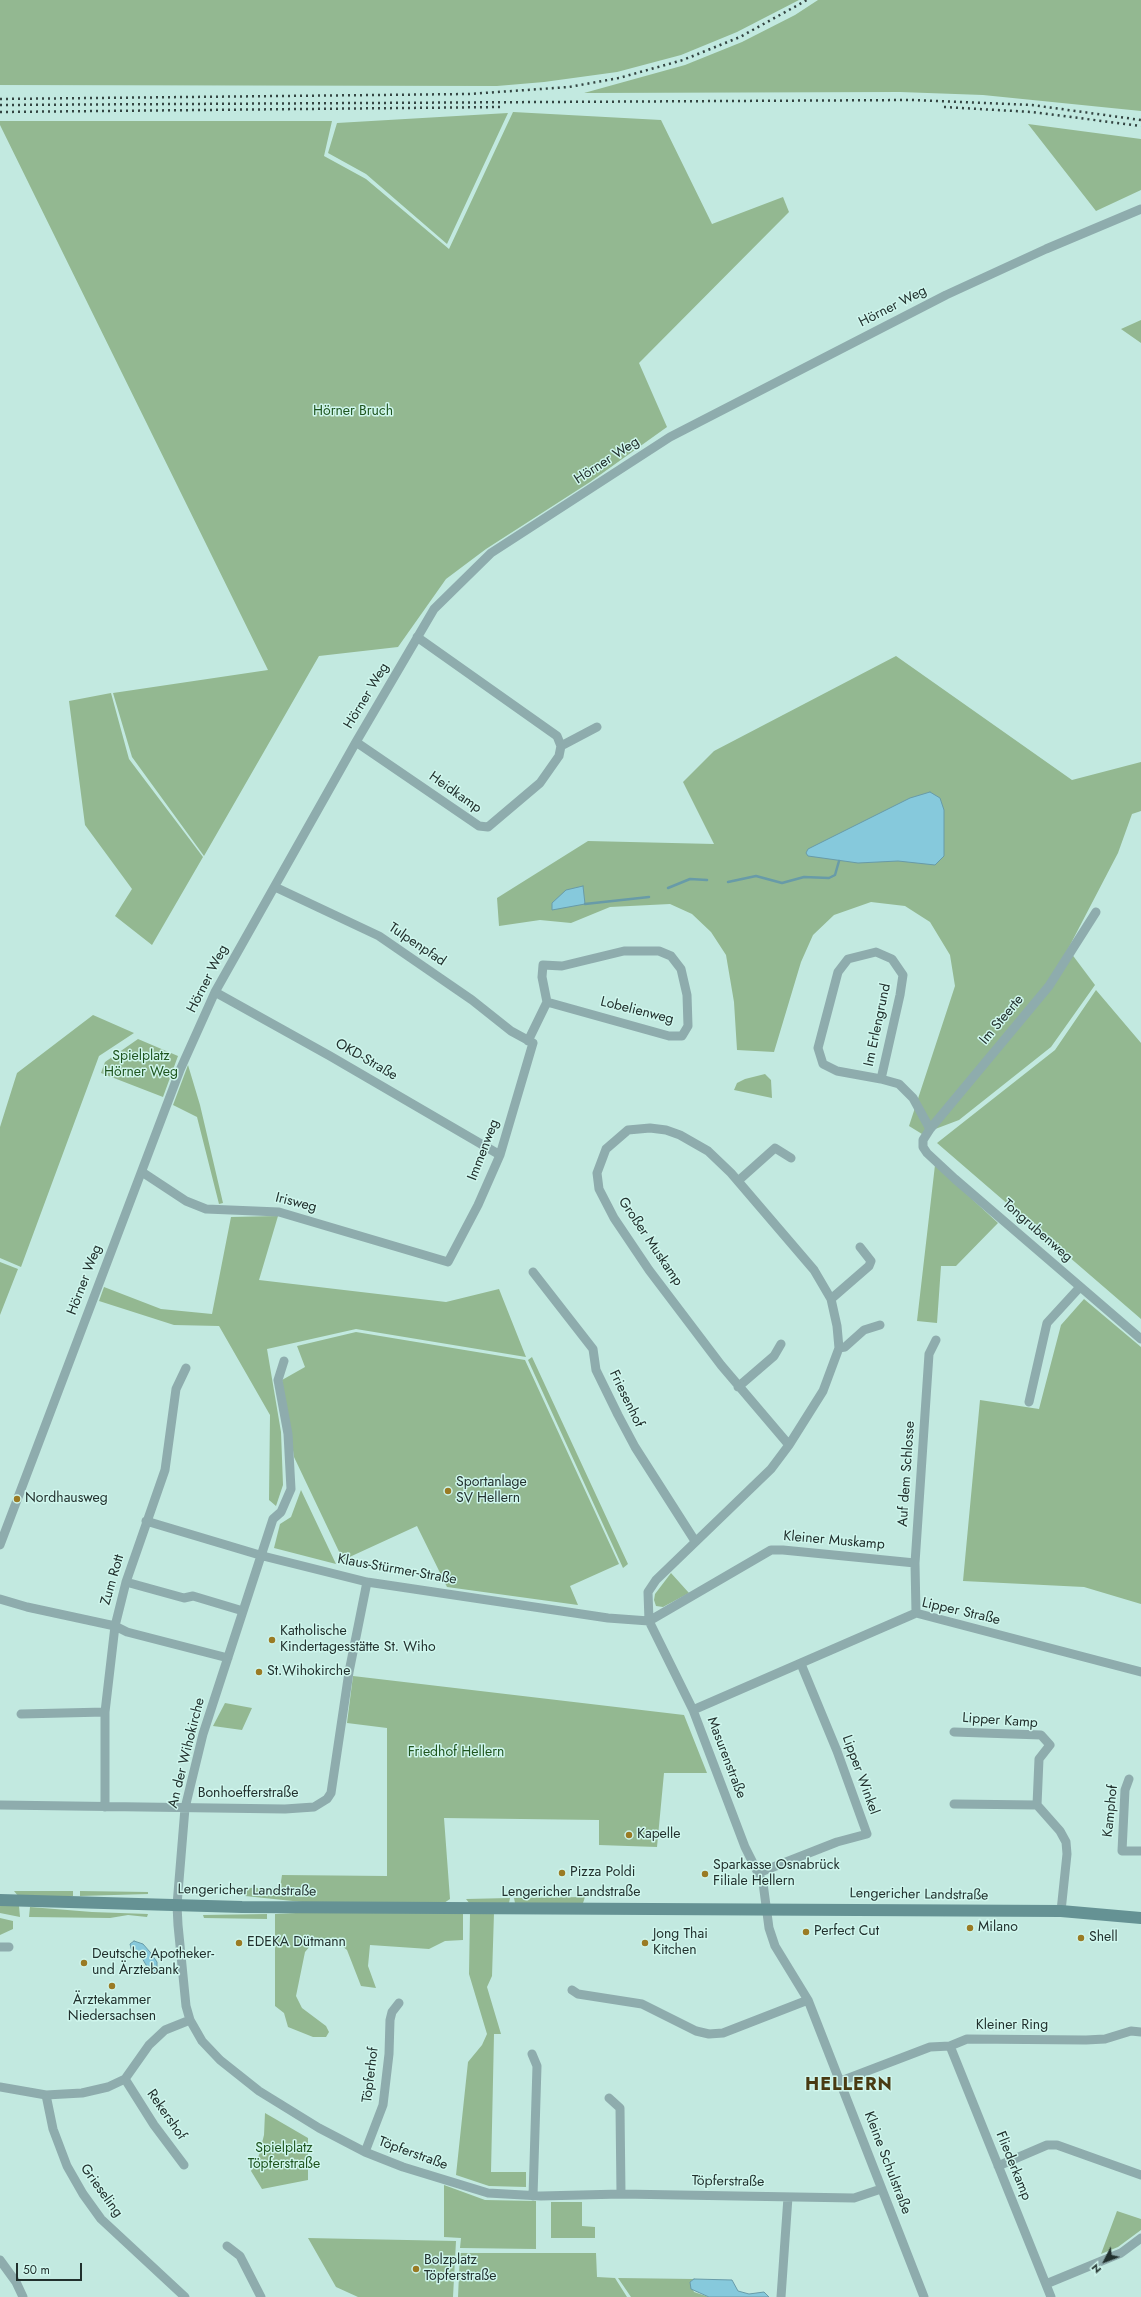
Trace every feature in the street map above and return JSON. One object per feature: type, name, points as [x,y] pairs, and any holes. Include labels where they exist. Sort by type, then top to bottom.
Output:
[{"type":"main road","name":"Lengericher Landstraße","points":[[0,1900],[177,1905],[1061,1911],[1141,1918]]},
{"type":"street","name":"Hörner Weg","points":[[0,1545],[2,1534],[180,1070],[215,992],[356,742],[434,609],[491,553],[670,437],[946,295],[1141,209]]},
{"type":"street","points":[[417,638],[557,736],[561,746],[597,727]]},
{"type":"street","name":"Heidkamp","points":[[356,742],[479,826],[488,827],[540,783],[559,756],[561,746]]},
{"type":"street","name":"Tulpenpfad","points":[[275,887],[380,936],[531,1042]]},
{"type":"street","name":"Im Steerte","points":[[923,1140],[930,1129],[1049,986],[1096,912]]},
{"type":"street","name":"Lobelienweg","points":[[624,951],[659,951],[671,956],[681,969],[687,995],[688,1026],[682,1036],[669,1036],[547,1002],[542,977],[543,965],[562,966],[624,951]]},
{"type":"street","name":"Im Erlengrund","points":[[881,1078],[900,995],[903,974],[892,959],[876,952],[848,959],[838,972],[818,1048],[823,1064],[837,1071],[881,1078],[899,1084],[913,1098],[930,1129]]},
{"type":"street","name":"OKD-Straße","points":[[215,992],[330,1056],[500,1155]]},
{"type":"street","points":[[531,1042],[547,1002]]},
{"type":"street","name":"Immenweg","points":[[448,1262],[500,1155],[531,1042]]},
{"type":"street","name":"Großer Muskamp","points":[[649,1621],[648,1592],[656,1580],[694,1541],[771,1469],[789,1445],[823,1391],[838,1348],[837,1326],[831,1299],[814,1270],[738,1181],[708,1151],[680,1135],[650,1128],[628,1130],[618,1137],[606,1149],[597,1172],[600,1189],[614,1218],[650,1270],[738,1387],[789,1445]]},
{"type":"street","name":"Tongrubenweg","points":[[923,1140],[927,1153],[1141,1339]]},
{"type":"street","points":[[738,1181],[775,1148],[791,1158]]},
{"type":"street","name":"Irisweg","points":[[142,1172],[150,1175],[186,1201],[206,1209],[280,1212],[448,1262]]},
{"type":"street","points":[[831,1299],[869,1266],[871,1261],[860,1247]]},
{"type":"street","name":"Friesenhof","points":[[533,1272],[594,1349],[596,1370],[618,1415],[635,1447],[694,1541]]},
{"type":"street","points":[[1029,1402],[1047,1323],[1080,1287]]},
{"type":"street","points":[[838,1348],[845,1347],[864,1330],[880,1325]]},
{"type":"street","name":"Auf dem Schlosse","points":[[916,1613],[916,1563],[929,1354],[936,1340]]},
{"type":"street","points":[[738,1387],[774,1356],[781,1344]]},
{"type":"street","name":"An der Wihokirche","points":[[177,1905],[185,1808],[203,1734],[263,1556],[273,1519],[281,1512],[291,1489],[288,1434],[278,1380],[284,1361]]},
{"type":"street","name":"Zum Rott","points":[[105,1807],[105,1712],[115,1626],[126,1582],[165,1470],[176,1389],[186,1368]]},
{"type":"street","name":"Klaus-Stürmer-Straße","points":[[146,1521],[263,1556],[367,1582],[608,1618],[649,1621]]},
{"type":"street","name":"Kleiner Muskamp","points":[[649,1621],[771,1550],[916,1563]]},
{"type":"street","points":[[126,1582],[184,1598],[193,1596],[244,1611]]},
{"type":"street","name":"Bonhoefferstraße","points":[[0,1805],[285,1809],[314,1807],[327,1799],[331,1794],[349,1672],[367,1582]]},
{"type":"street","points":[[0,1599],[27,1607],[115,1626],[127,1632],[228,1658]]},
{"type":"street","name":"Lipper Straße","points":[[694,1710],[916,1613],[1141,1672]]},
{"type":"street","name":"Masurenstraße","points":[[649,1621],[694,1710],[745,1847],[765,1891],[767,1908]]},
{"type":"street","name":"Lipper Winkel","points":[[758,1873],[837,1842],[867,1834],[837,1751],[801,1664]]},
{"type":"street","points":[[21,1714],[105,1712]]},
{"type":"street","name":"Lipper Kamp","points":[[954,1732],[1041,1734],[1050,1745],[1039,1759],[1037,1805]]},
{"type":"street","name":"Kamphof","points":[[1129,1779],[1125,1790],[1122,1851],[1141,1851]]},
{"type":"street","points":[[954,1804],[1037,1805],[1060,1831],[1066,1842],[1067,1854],[1061,1911]]},
{"type":"street","name":"Töpferstraße","points":[[177,1905],[186,2006],[190,2020],[202,2041],[220,2060],[259,2091],[319,2128],[365,2152],[403,2167],[482,2192],[532,2196],[621,2194],[854,2198],[881,2188]]},
{"type":"street","name":"Kleine Schulstraße","points":[[767,1908],[769,1928],[775,1946],[808,2000],[841,2081],[924,2297]]},
{"type":"street","points":[[572,1990],[578,1994],[642,2004],[696,2031],[709,2034],[723,2033],[808,2000]]},
{"type":"street","name":"Töpferhof","points":[[365,2152],[383,2105],[390,2054],[390,2020],[392,2012],[399,2003]]},
{"type":"street","points":[[0,2087],[46,2095],[82,2093],[108,2087],[125,2080],[149,2045],[165,2030],[190,2020]]},
{"type":"street","name":"Kleiner Ring","points":[[841,2081],[930,2048],[950,2046],[967,2039],[1086,2040],[1105,2039],[1131,2031],[1141,2032]]},
{"type":"street","name":"Fliederkamp","points":[[950,2046],[1051,2297]]},
{"type":"street","points":[[532,2054],[537,2066],[532,2196]]},
{"type":"street","name":"Rekershof","points":[[125,2080],[154,2125],[184,2165]]},
{"type":"street","name":"Grieseling","points":[[46,2095],[53,2129],[67,2166],[83,2194],[106,2224],[185,2297]]},
{"type":"street","points":[[609,2098],[620,2108],[621,2194]]},
{"type":"street","points":[[998,2166],[1047,2145],[1058,2145],[1141,2175]]},
{"type":"street","points":[[781,2297],[788,2197]]},
{"type":"street","points":[[1046,2284],[1120,2253],[1141,2238]]},
{"type":"street","points":[[227,2246],[240,2256],[261,2297]]},
{"type":"street","points":[[0,2260],[16,2282],[23,2297]]},
{"type":"green space","points":[[0,0],[799,0],[737,32],[681,55],[617,72],[544,82],[497,86],[0,85]]},
{"type":"green space","points":[[818,0],[1141,0],[1141,111],[983,95],[900,92],[584,93],[685,65],[742,42],[795,15]]},
{"type":"green space","name":"Hörner Bruch","points":[[513,112],[661,120],[712,224],[783,197],[789,212],[639,363],[667,427],[590,482],[486,549],[446,579],[398,647],[319,656],[204,856],[132,757],[113,693],[268,670],[0,125],[0,121],[332,121],[324,156],[366,179],[449,249]]},
{"type":"green space","points":[[508,113],[447,244],[366,174],[328,153],[337,123]]},
{"type":"green space","points":[[1028,124],[1141,139],[1141,190],[1096,211]]},
{"type":"green space","points":[[1141,320],[1141,343],[1121,329]]},
{"type":"green space","points":[[896,656],[1072,780],[1141,762],[1141,811],[1132,814],[1118,853],[1068,949],[1095,985],[1051,1047],[959,1120],[922,1134],[909,1126],[955,986],[950,955],[930,922],[905,906],[871,902],[834,915],[813,935],[801,962],[774,1052],[737,1050],[734,1002],[726,955],[711,932],[692,914],[670,904],[610,907],[571,923],[540,920],[499,926],[497,898],[588,841],[714,844],[683,782],[714,751]]},
{"type":"green space","points":[[111,693],[129,759],[203,857],[152,945],[115,916],[132,889],[85,825],[69,701]]},
{"type":"green space","points":[[1096,990],[1141,1043],[1141,1319],[937,1143],[1055,1050]]},
{"type":"green space","points":[[93,1015],[134,1033],[99,1056],[21,1267],[0,1258],[0,1127],[17,1073]]},
{"type":"green space","name":"Spielplatz Hörner Weg","points":[[138,1039],[178,1056],[163,1097],[101,1073],[105,1062]]},
{"type":"green space","points":[[188,1065],[200,1105],[223,1203],[219,1204],[197,1117],[173,1105]]},
{"type":"green space","points":[[765,1074],[771,1080],[772,1098],[734,1090],[737,1083],[745,1079]]},
{"type":"green space","points":[[935,1165],[998,1223],[956,1266],[941,1266],[937,1323],[917,1321]]},
{"type":"green space","points":[[278,1216],[259,1280],[446,1302],[499,1289],[526,1357],[356,1329],[267,1349],[281,1432],[283,1485],[276,1506],[269,1500],[270,1415],[219,1326],[174,1325],[99,1301],[104,1287],[161,1309],[212,1314],[231,1217]]},
{"type":"green space","points":[[0,1262],[18,1269],[0,1315]]},
{"type":"green space","points":[[1084,1299],[1141,1347],[1141,1604],[1084,1587],[963,1581],[980,1400],[1039,1409],[1061,1325]]},
{"type":"green space","name":"Sportanlage SV Hellern","points":[[356,1332],[525,1360],[619,1564],[570,1586],[578,1605],[447,1587],[417,1526],[343,1560],[294,1457],[282,1380],[305,1367],[297,1346]]},
{"type":"green space","points":[[532,1357],[628,1564],[623,1568],[528,1360]]},
{"type":"green space","points":[[301,1490],[336,1564],[274,1548],[280,1524],[291,1517]]},
{"type":"green space","points":[[671,1573],[689,1593],[663,1607],[656,1606],[654,1600],[655,1594]]},
{"type":"green space","name":"Friedhof Hellern","points":[[353,1676],[684,1715],[707,1773],[664,1773],[657,1847],[599,1845],[599,1820],[444,1818],[450,1899],[444,1903],[302,1902],[245,1896],[245,1888],[280,1888],[282,1875],[387,1876],[387,1728],[347,1723]]},
{"type":"green space","points":[[225,1703],[252,1708],[242,1730],[213,1726]]},
{"type":"green space","points":[[14,1891],[73,1891],[73,1896],[19,1897]]},
{"type":"green space","points":[[80,1891],[148,1892],[148,1894],[80,1896]]},
{"type":"green space","points":[[585,1897],[583,1903],[515,1903],[514,1898]]},
{"type":"green space","points":[[510,1898],[509,1903],[470,1904],[466,1899]]},
{"type":"green space","points":[[0,1906],[19,1906],[20,1917],[0,1913]]},
{"type":"green space","points":[[30,1907],[92,1912],[148,1914],[147,1917],[128,1915],[110,1918],[29,1917]]},
{"type":"green space","points":[[338,1911],[463,1913],[463,1940],[445,1941],[429,1949],[370,1945],[368,1966],[376,1988],[361,1986],[347,1950],[342,1946],[316,1939],[305,1952],[296,1996],[302,2008],[326,2026],[329,2032],[326,2037],[313,2037],[288,2027],[284,2013],[275,2006],[275,1914]]},
{"type":"green space","points":[[470,1913],[494,1913],[492,1976],[487,1987],[501,2034],[494,2034],[491,2172],[526,2172],[526,2187],[489,2186],[456,2175],[468,2062],[482,2045],[487,2034],[469,1974]]},
{"type":"green space","points":[[267,1914],[267,1919],[204,1918],[203,1915]]},
{"type":"green space","points":[[0,1918],[13,1921],[13,1929],[0,1935]]},
{"type":"green space","name":"Spielplatz Töpferstraße","points":[[265,2113],[308,2138],[308,2180],[262,2189],[251,2171],[259,2155],[264,2135]]},
{"type":"green space","points":[[444,2185],[485,2200],[536,2201],[536,2249],[460,2248],[461,2238],[444,2237]]},
{"type":"green space","points":[[551,2202],[582,2202],[582,2226],[595,2227],[595,2238],[551,2238]]},
{"type":"green space","points":[[1117,2211],[1141,2219],[1141,2230],[1118,2247],[1101,2254]]},
{"type":"green space","points":[[308,2238],[456,2241],[453,2297],[358,2297],[336,2287]]},
{"type":"green space","points":[[460,2253],[596,2253],[597,2277],[615,2278],[627,2297],[458,2297]]},
{"type":"green space","points":[[618,2278],[694,2279],[690,2282],[694,2292],[709,2297],[631,2297]]},
{"type":"water","points":[[930,792],[940,798],[944,810],[944,856],[935,865],[898,861],[858,863],[808,856],[806,853],[808,849],[910,798]]},
{"type":"water","points":[[583,886],[585,904],[552,910],[552,903],[566,890]]},
{"type":"water","points":[[134,1941],[143,1944],[157,1962],[157,1971],[155,1973],[149,1970],[142,1958],[132,1952],[130,1944]]},
{"type":"water","points":[[694,2279],[732,2280],[738,2291],[749,2294],[764,2292],[769,2297],[709,2297],[691,2289],[690,2282]]},
{"type":"waterway","points":[[728,882],[756,876],[782,883],[804,877],[829,878],[835,875],[839,861]]},
{"type":"waterway","points":[[668,888],[690,879],[707,880]]},
{"type":"waterway","points":[[585,904],[649,897]]},
{"type":"railway","points":[[0,99],[469,94],[569,87],[619,78],[683,60],[740,37],[807,0]]},
{"type":"railway","points":[[0,105],[911,100],[1032,105],[1141,120]]},
{"type":"railway","points":[[0,112],[504,107]]},
{"type":"railway","points":[[944,107],[1032,112],[1141,126]]},
{"type":"place","name":"Sportanlage SV Hellern","points":[[448,1491]]},
{"type":"place","name":"Nordhausweg","points":[[17,1499]]},
{"type":"place","name":"Katholische Kindertagesstätte St. Wiho","points":[[272,1640]]},
{"type":"place","name":"St.Wihokirche","points":[[259,1672]]},
{"type":"place","name":"Kapelle","points":[[629,1835]]},
{"type":"place","name":"Pizza Poldi","points":[[562,1873]]},
{"type":"place","name":"Sparkasse Osnabrück Filiale Hellern","points":[[705,1874]]},
{"type":"place","name":"Milano","points":[[970,1928]]},
{"type":"place","name":"Perfect Cut","points":[[806,1932]]},
{"type":"place","name":"Shell","points":[[1081,1938]]},
{"type":"place","name":"EDEKA Dütmann","points":[[239,1943]]},
{"type":"place","name":"Jong Thai Kitchen","points":[[645,1943]]},
{"type":"place","name":"Deutsche Apotheker- und Ärztebank","points":[[84,1963]]},
{"type":"place","name":"Ärztekammer Niedersachsen","points":[[112,1986]]},
{"type":"place","name":"Bolzplatz Töpferstraße","points":[[416,2269]]},
{"type":"district","name":"HELLERN","points":[[849,2086]]}]
